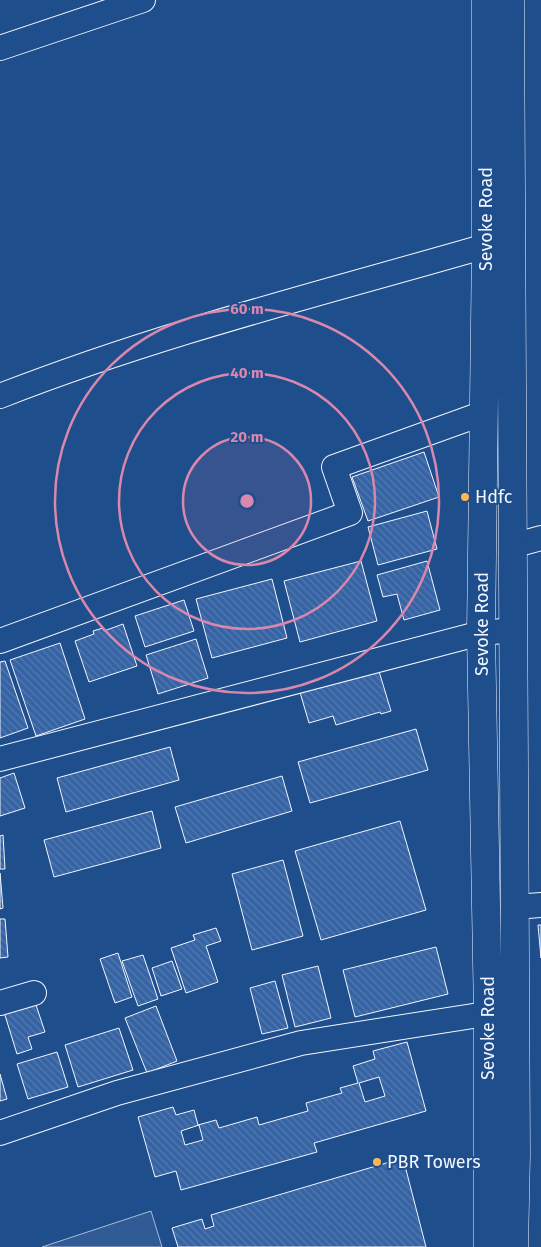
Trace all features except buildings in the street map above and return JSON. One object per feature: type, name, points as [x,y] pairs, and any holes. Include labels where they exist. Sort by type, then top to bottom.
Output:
[{"type":"main road","name":"Sevoke Road","points":[[486,0],[498,39],[514,630],[528,906],[515,1010],[516,1154],[514,1247]]},
{"type":"main road","name":"Sevoke Road","points":[[488,1247],[488,1014],[481,633],[486,246],[498,39],[510,0]]},
{"type":"street","points":[[0,48],[143,0]]},
{"type":"street","points":[[0,396],[68,370],[178,334],[486,246]]},
{"type":"street","points":[[0,641],[350,513],[334,467],[484,414]]},
{"type":"street","points":[[512,546],[541,538]]},
{"type":"street","points":[[0,759],[481,633],[514,630]]},
{"type":"street","points":[[0,1004],[34,993]]},
{"type":"street","points":[[0,1132],[117,1093],[301,1043],[515,1010]]},
{"type":"shaded area","points":[[151,1211],[162,1247],[42,1247]]},
{"type":"place","name":"Hdfc","points":[[465,497]]},
{"type":"place","name":"PBR Towers","points":[[377,1162]]}]
